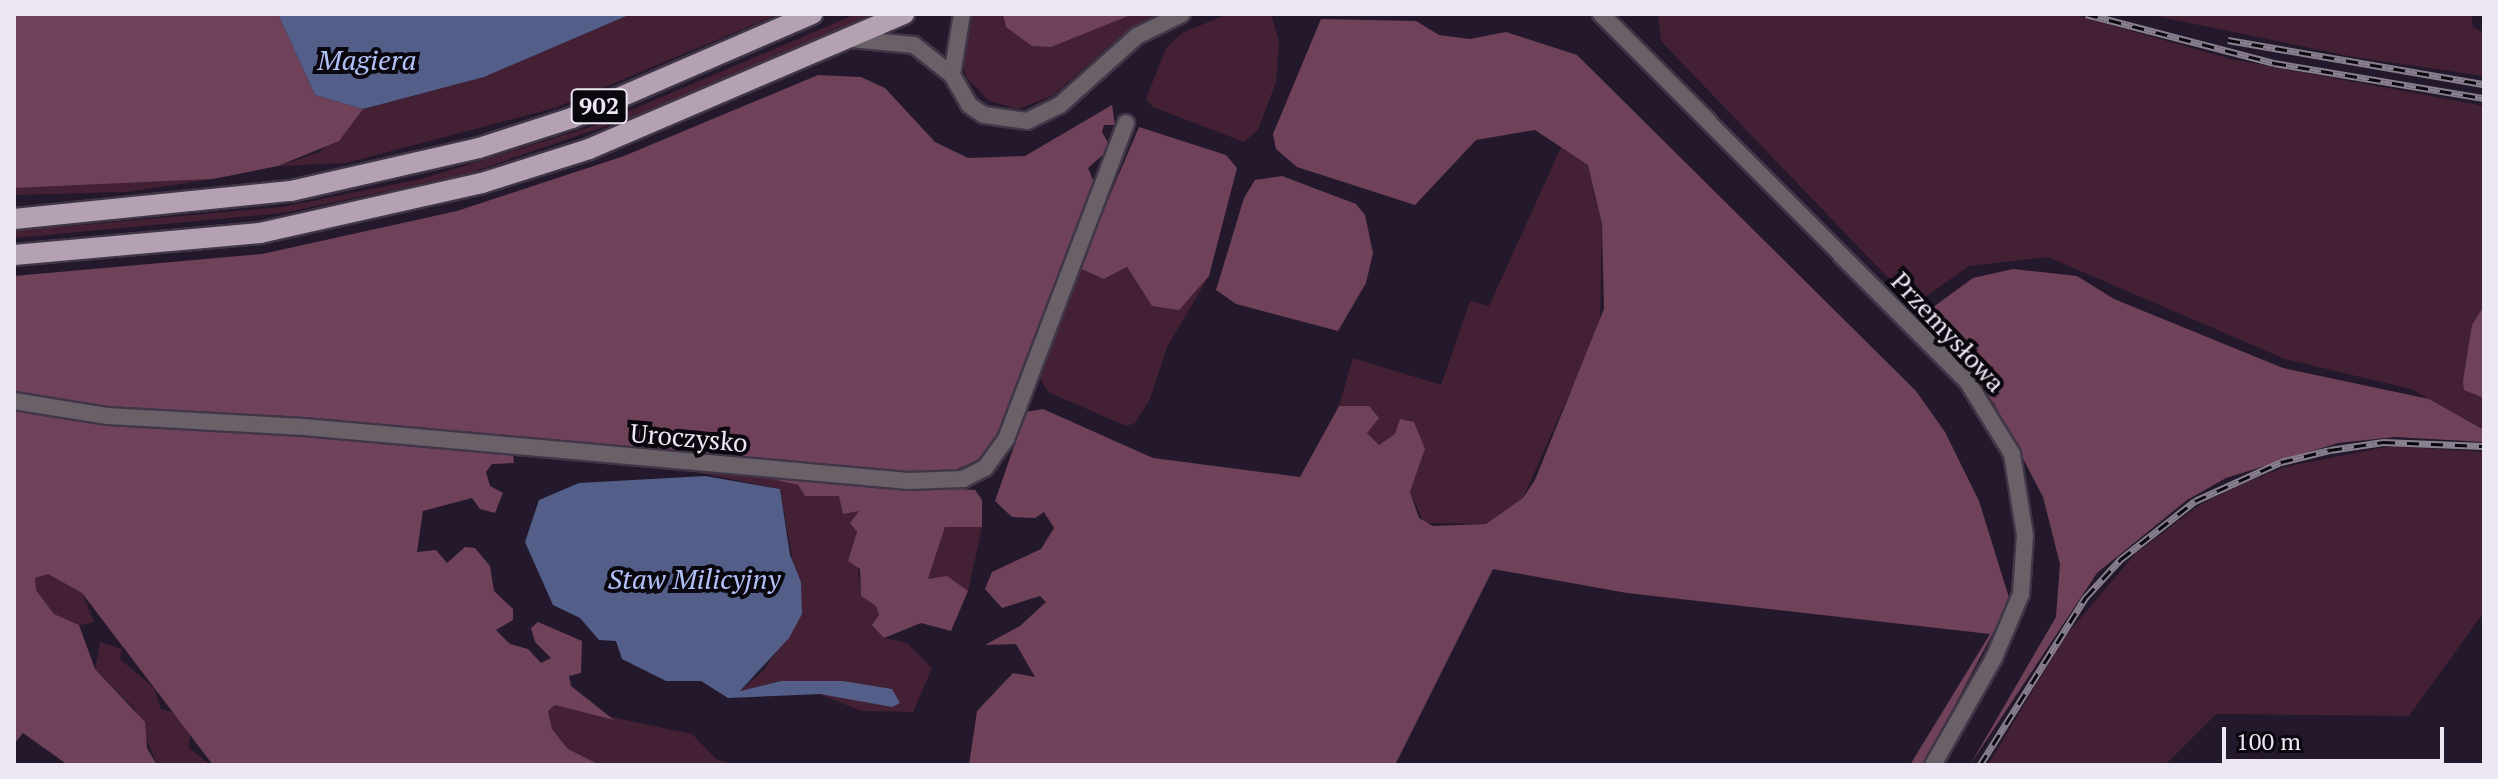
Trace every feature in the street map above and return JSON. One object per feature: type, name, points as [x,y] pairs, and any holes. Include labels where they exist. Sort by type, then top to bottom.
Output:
[{"type":"main road","name":"902","points":[[14,217],[51,216],[291,191],[479,148],[572,118],[812,14]]},
{"type":"main road","name":"902","points":[[14,255],[120,248],[260,233],[482,183],[589,149],[904,14]]},
{"type":"main road","points":[[14,265],[120,248]]},
{"type":"street","points":[[952,75],[962,14]]},
{"type":"street","points":[[846,39],[914,45],[952,75],[964,99],[984,115],[1027,121],[1060,105],[1137,36],[1182,14]]},
{"type":"street","name":"Przemysłowa","points":[[1601,14],[1967,381],[2012,454],[2025,535],[2021,594],[1994,658],[1933,765]]},
{"type":"street","name":"Uroczysko","points":[[14,401],[108,416],[291,425],[909,481],[963,479],[985,468],[1006,439],[1126,123]]},
{"type":"shaded area","points":[[14,14],[278,14],[315,95],[363,109],[339,141],[278,166],[213,179],[14,188]]},
{"type":"shaded area","points":[[631,14],[779,14],[555,108],[346,163],[278,166],[320,152],[363,109],[484,77]]},
{"type":"shaded area","points":[[856,14],[872,14],[655,109],[467,174],[283,213],[14,238],[14,231],[282,207],[421,179],[594,126]]},
{"type":"shaded area","points":[[969,14],[1163,14],[1114,42],[1052,96],[1018,109],[989,101],[967,78],[960,56]]},
{"type":"shaded area","points":[[1003,14],[1133,14],[1051,47],[1032,46],[1006,27]]},
{"type":"shaded area","points":[[1228,14],[1271,14],[1279,42],[1276,82],[1258,130],[1244,142],[1153,107],[1146,99],[1166,48],[1182,33]]},
{"type":"shaded area","points":[[1658,14],[2071,14],[2231,59],[2484,106],[2484,430],[2411,389],[2285,359],[2048,257],[1969,266],[1914,305],[1661,41]]},
{"type":"shaded area","points":[[2146,14],[2471,14],[2473,27],[2484,34],[2484,76],[2354,57]]},
{"type":"shaded area","points":[[1321,19],[1416,21],[1439,35],[1470,39],[1506,32],[1577,55],[1916,391],[1945,432],[1979,501],[2010,601],[1923,765],[1910,765],[1990,634],[1627,593],[1493,569],[1395,765],[969,765],[977,711],[1013,673],[1035,677],[1016,644],[985,645],[1020,626],[1046,602],[1040,596],[1002,608],[985,589],[992,572],[1041,549],[1054,528],[1044,512],[1035,518],[1012,517],[995,501],[1026,412],[1043,409],[1153,458],[1300,477],[1339,406],[1369,406],[1379,418],[1367,433],[1379,445],[1395,434],[1400,419],[1414,422],[1425,449],[1410,492],[1419,518],[1433,526],[1486,524],[1523,498],[1535,480],[1604,309],[1602,224],[1588,165],[1535,130],[1476,140],[1415,205],[1297,167],[1276,149],[1273,134]]},
{"type":"shaded area","points":[[818,75],[861,77],[885,88],[935,142],[968,158],[1025,156],[1112,105],[1115,125],[1104,125],[1102,132],[1111,148],[1088,168],[1095,185],[1083,222],[988,456],[943,475],[513,454],[514,463],[492,464],[486,472],[490,486],[503,493],[495,513],[480,509],[472,498],[423,511],[417,552],[436,550],[447,563],[465,547],[475,548],[490,566],[494,591],[513,609],[513,620],[496,630],[510,644],[528,649],[541,663],[551,658],[535,642],[531,628],[538,622],[582,641],[581,673],[569,676],[571,686],[614,720],[555,705],[548,711],[552,729],[568,749],[600,765],[213,765],[82,593],[48,574],[35,578],[36,590],[54,614],[79,625],[95,669],[145,722],[147,748],[157,765],[68,765],[23,733],[14,744],[14,276],[262,254],[457,211],[624,156]]},
{"type":"shaded area","points":[[1139,127],[1226,155],[1237,168],[1209,276],[1179,310],[1152,306],[1127,267],[1104,279],[1079,268]]},
{"type":"shaded area","points":[[1563,143],[1588,165],[1602,224],[1600,325],[1523,498],[1486,524],[1424,523],[1410,492],[1425,449],[1395,434],[1379,445],[1367,433],[1370,406],[1339,406],[1353,358],[1441,385],[1470,301],[1489,306]]},
{"type":"shaded area","points":[[1282,176],[1356,204],[1365,215],[1373,253],[1366,283],[1338,331],[1236,304],[1216,290],[1244,198],[1255,180]]},
{"type":"shaded area","points":[[213,179],[127,192],[14,195],[14,188]]},
{"type":"shaded area","points":[[1127,267],[1152,306],[1179,309],[1209,276],[1167,347],[1150,399],[1135,423],[1126,426],[1048,392],[1040,378],[1078,268],[1105,279]]},
{"type":"shaded area","points":[[2013,269],[2077,276],[2114,299],[2283,368],[2429,399],[2484,430],[2484,442],[2395,437],[2338,443],[2226,478],[2187,500],[2097,573],[1970,765],[2056,617],[2060,564],[2043,497],[1995,405],[1925,313],[1973,278]]},
{"type":"shaded area","points":[[2484,306],[2484,398],[2464,390],[2463,381],[2472,325]]},
{"type":"shaded area","points":[[2391,446],[2484,452],[2484,612],[2409,716],[2216,714],[2165,765],[1988,765],[2066,635],[2135,554],[2198,506],[2237,486],[2285,467]]},
{"type":"shaded area","points":[[671,467],[774,478],[798,485],[805,496],[840,496],[859,511],[855,543],[861,596],[876,605],[884,638],[907,643],[932,668],[913,712],[862,711],[819,694],[869,702],[877,690],[843,681],[781,681],[740,691],[763,671],[802,614],[780,489]]},
{"type":"shaded area","points":[[752,474],[975,490],[982,500],[982,527],[945,527],[928,579],[947,576],[968,591],[951,631],[921,623],[884,638],[872,625],[879,615],[876,606],[861,596],[860,569],[848,561],[857,532],[850,523],[859,511],[843,514],[839,496],[805,496],[798,485]]},
{"type":"shaded area","points":[[965,523],[982,527],[968,591],[928,579],[945,527]]},
{"type":"shaded area","points":[[48,573],[82,593],[94,622],[79,625],[54,614],[36,590],[35,578]]},
{"type":"shaded area","points":[[100,642],[122,649],[120,659],[154,688],[161,709],[178,714],[190,735],[189,748],[211,765],[157,765],[134,708],[95,669]]},
{"type":"shaded area","points":[[555,705],[692,734],[716,759],[736,765],[600,765],[568,749],[552,729],[548,711]]},
{"type":"water","name":"Magiera","points":[[278,14],[631,14],[484,77],[363,109],[315,95]]},
{"type":"water","name":"Staw Milicyjny","points":[[705,476],[780,489],[790,555],[801,582],[802,614],[789,638],[740,691],[781,681],[843,681],[892,689],[900,703],[892,707],[820,694],[728,698],[701,681],[666,681],[622,659],[616,641],[599,640],[580,618],[553,605],[525,542],[539,500],[579,483]]},
{"type":"railway","points":[[2086,14],[2274,63],[2484,98]]},
{"type":"railway","points":[[2228,40],[2484,84]]},
{"type":"railway","points":[[1980,765],[2086,597],[2121,559],[2195,501],[2281,462],[2330,450],[2383,442],[2484,446]]}]
